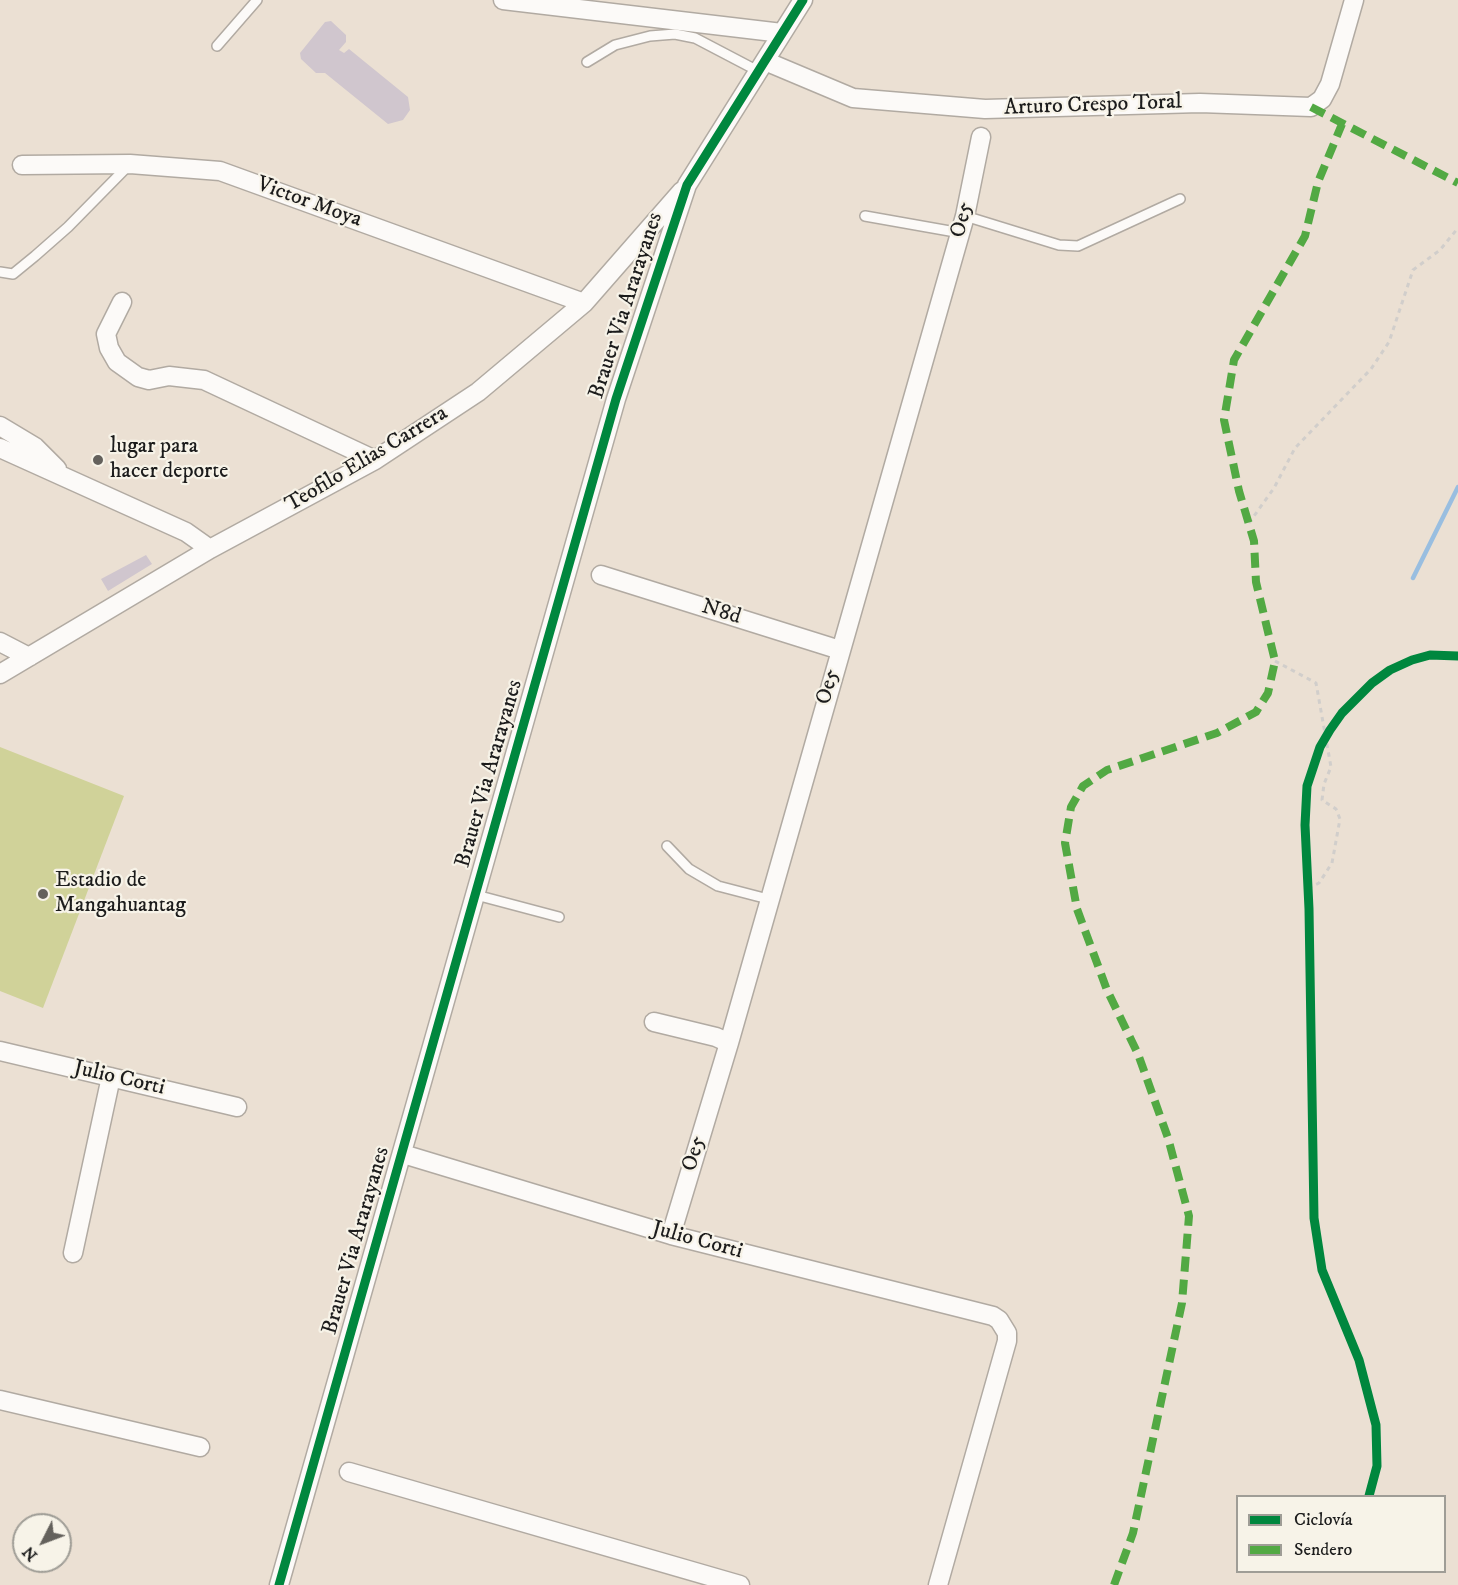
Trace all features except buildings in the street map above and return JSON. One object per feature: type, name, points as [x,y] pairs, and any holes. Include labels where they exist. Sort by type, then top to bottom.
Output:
[{"type":"street","points":[[503,0],[782,33]]},
{"type":"street","name":"Brauer Via Ararayanes","points":[[279,1585],[616,399],[687,185],[802,0]]},
{"type":"street","name":"Arturo Crespo Toral","points":[[761,66],[853,98],[985,109],[1200,104],[1311,107],[1322,99],[1330,84],[1354,0]]},
{"type":"street","name":"Oe5","points":[[671,1235],[729,1043],[768,899],[963,225],[981,137]]},
{"type":"street","name":"Victor Moya","points":[[22,165],[130,164],[220,171],[584,303]]},
{"type":"street","name":"Teofilo Elias Carrera","points":[[0,675],[210,549],[375,460],[478,392],[584,303],[687,185]]},
{"type":"street","points":[[122,302],[106,334],[109,348],[117,362],[138,378],[148,380],[169,376],[204,380],[375,460]]},
{"type":"street","points":[[0,426],[35,447],[62,476]]},
{"type":"street","points":[[0,448],[186,532],[210,549]]},
{"type":"street","name":"N8d","points":[[601,575],[840,650]]},
{"type":"street","points":[[0,642],[28,657]]},
{"type":"street","points":[[654,1022],[716,1036],[729,1043]]},
{"type":"street","name":"Julio Corti","points":[[0,1051],[237,1107]]},
{"type":"street","points":[[73,1253],[111,1077]]},
{"type":"street","name":"Julio Corti","points":[[403,1154],[671,1235],[993,1316],[1004,1325],[1007,1341],[938,1585]]},
{"type":"street","points":[[0,1400],[200,1447]]},
{"type":"street","points":[[349,1472],[740,1585]]},
{"type":"lane","points":[[217,46],[257,0]]},
{"type":"lane","points":[[586,62],[615,45],[650,36],[675,34],[695,38],[761,66]]},
{"type":"lane","points":[[0,272],[13,274],[35,256],[68,227],[130,164]]},
{"type":"lane","points":[[865,216],[963,225],[1059,245],[1078,246],[1180,199]]},
{"type":"lane","points":[[667,846],[689,869],[718,886],[768,899]]},
{"type":"lane","points":[[476,895],[559,917]]},
{"type":"path","points":[[1249,523],[1274,488],[1295,448],[1371,369],[1389,342],[1413,270],[1440,250],[1458,228]]},
{"type":"path","points":[[1275,661],[1316,683],[1331,767],[1324,784],[1322,800],[1336,809],[1340,819],[1332,863],[1319,883],[1308,888]]},
{"type":"path","points":[[1317,756],[1336,722]]},
{"type":"path","points":[[1308,878],[1309,898]]},
{"type":"green space","name":"Estadio de Mangahuantag","points":[[0,747],[124,796],[43,1008],[0,991]]},
{"type":"waterway","points":[[1413,578],[1458,487]]},
{"type":"marked path","points":[[1311,107],[1458,183]]},
{"type":"marked path","points":[[1114,1585],[1133,1533],[1182,1303],[1189,1216],[1168,1138],[1138,1054],[1107,990],[1077,909],[1065,843],[1071,807],[1083,786],[1107,770],[1217,733],[1256,712],[1268,693],[1275,661],[1256,582],[1254,541],[1239,491],[1224,420],[1234,360],[1305,236],[1318,182],[1342,124]]},
{"type":"cycle path","points":[[279,1585],[616,399],[687,185],[803,0]]},
{"type":"cycle path","points":[[1369,1495],[1377,1466],[1376,1425],[1359,1360],[1322,1270],[1314,1218],[1309,909],[1305,825],[1307,786],[1320,747],[1330,730],[1342,713],[1372,683],[1390,670],[1412,660],[1430,655],[1458,656]]},
{"type":"place","name":"lugar para hacer deporte","points":[[98,460]]},
{"type":"place","name":"Estadio de Mangahuantag","points":[[43,894]]}]
